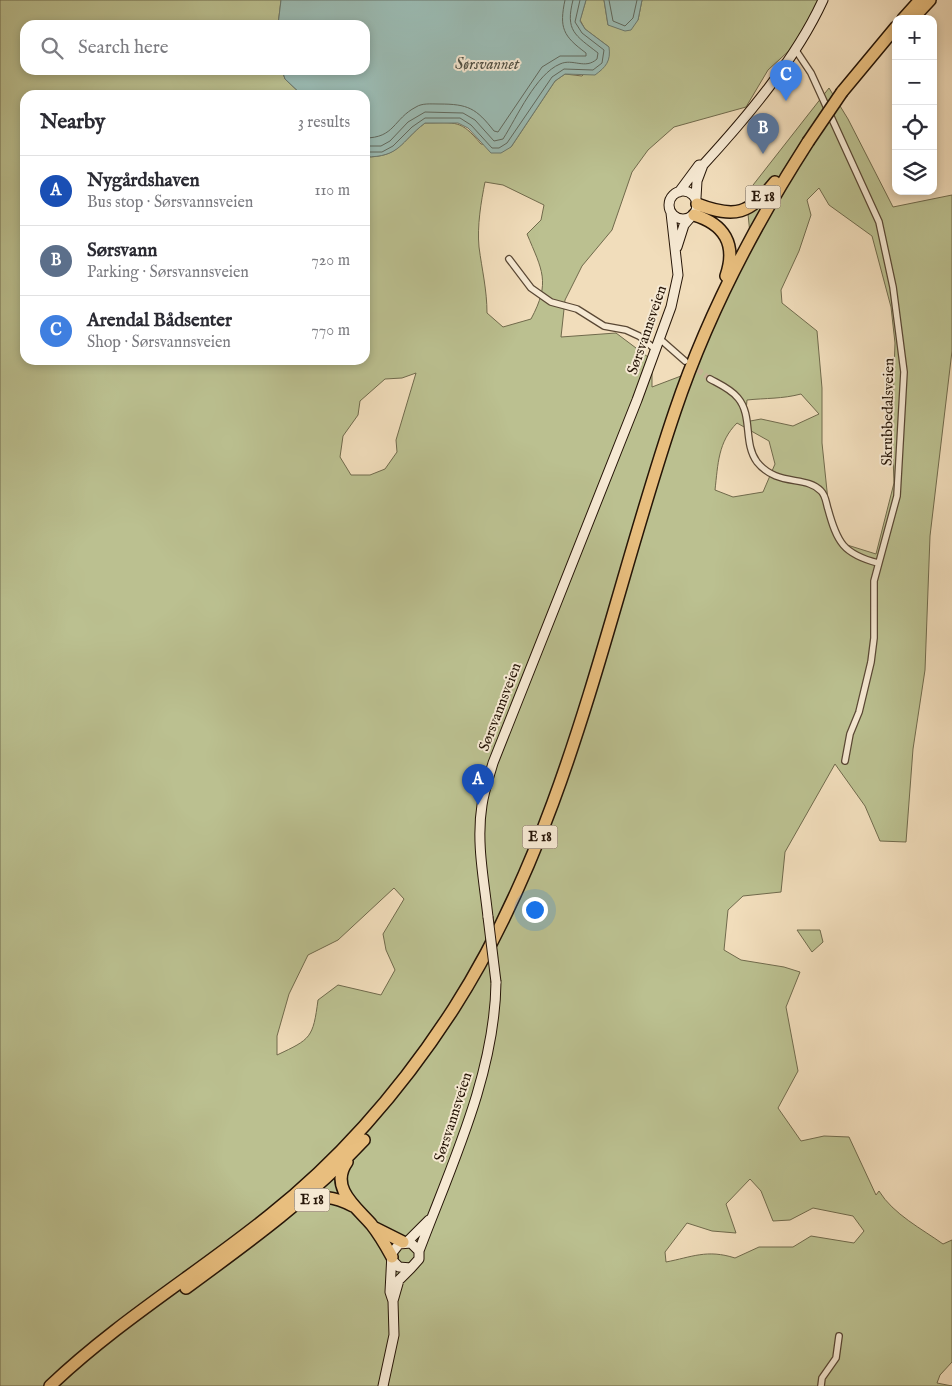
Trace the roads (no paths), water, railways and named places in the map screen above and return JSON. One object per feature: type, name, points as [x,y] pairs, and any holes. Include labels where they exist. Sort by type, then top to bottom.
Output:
[{"type":"highway","points":[[907,15],[920,0]]},
{"type":"highway","points":[[917,15],[930,0]]},
{"type":"highway","name":"E 18","points":[[705,332],[758,223],[810,143],[892,32]]},
{"type":"highway","name":"E 18","points":[[845,95],[892,42]]},
{"type":"highway","name":"E 18","points":[[694,209],[725,213],[743,210],[763,198],[810,143]]},
{"type":"highway","name":"E 18","points":[[393,1259],[372,1225],[354,1207],[344,1193],[340,1179],[342,1169],[375,1128],[456,1016],[497,947],[535,867],[566,788],[681,416],[704,354],[729,296],[810,143]]},
{"type":"highway","name":"E 18","points":[[50,1386],[132,1319],[271,1214],[336,1157],[395,1092],[453,1009],[495,938],[531,861],[561,781],[676,409],[730,265],[730,252],[723,231],[694,209]]},
{"type":"highway","name":"E 18","points":[[274,1224],[340,1165],[375,1128]]},
{"type":"highway","name":"E 18","points":[[61,1386],[135,1325],[274,1224],[316,1198],[331,1197],[354,1207]]},
{"type":"highway","name":"E 18","points":[[372,1225],[405,1242]]},
{"type":"main road","name":"Sørsvannsveien","points":[[677,247],[684,225],[694,209],[697,181],[703,165],[747,116],[795,49],[823,0]]},
{"type":"main road","name":"Sørsvannsveien","points":[[679,192],[700,165],[703,165]]},
{"type":"main road","points":[[679,192],[688,192],[694,209],[678,218],[671,213],[670,200],[679,192]]},
{"type":"main road","name":"Sørsvannsveien","points":[[419,1251],[429,1220],[451,1169],[480,1079],[494,1026],[496,982],[480,848],[482,804],[493,763],[660,340],[678,283],[677,247],[671,213]]},
{"type":"main road","name":"Sørsvannsveien","points":[[405,1242],[429,1220]]},
{"type":"main road","points":[[384,1386],[393,1343],[393,1301],[390,1284],[393,1259],[396,1246],[405,1242],[414,1245],[419,1251],[419,1259],[399,1280],[393,1301]]},
{"type":"main road","points":[[393,1259],[399,1267],[411,1268]]},
{"type":"street","name":"Skrubbedalsveien","points":[[795,49],[810,73],[879,222],[893,287],[904,372],[902,435],[897,496],[874,581],[874,638],[871,662],[858,712],[850,734],[845,761]]},
{"type":"street","points":[[509,259],[531,288],[551,302],[577,309],[604,326],[626,330],[639,336],[656,350]]},
{"type":"street","points":[[660,340],[686,361]]},
{"type":"street","points":[[710,379],[738,397],[747,416],[751,451],[761,466],[774,477],[807,484],[821,490],[825,496],[835,534],[840,544],[858,556],[878,563]]},
{"type":"street","points":[[821,1386],[822,1378],[836,1358],[839,1336]]},
{"type":"water","name":"Sørsvannet","points":[[281,0],[586,0],[580,21],[585,29],[609,47],[609,56],[605,66],[595,75],[565,74],[555,81],[511,147],[501,153],[491,153],[468,128],[458,123],[425,123],[393,151],[370,157],[370,90],[297,90],[285,79],[284,75],[370,75],[370,20],[279,20]]},
{"type":"water","points":[[604,0],[642,0],[638,20],[631,30],[625,31],[608,25]]},
{"type":"tunnel","points":[[691,365],[710,379]]},
{"type":"place","name":"Arendal Bådsenter","points":[[786,101]]},
{"type":"place","name":"Sørsvann","points":[[763,154]]},
{"type":"place","name":"Nygårdshaven","points":[[478,805]]}]
